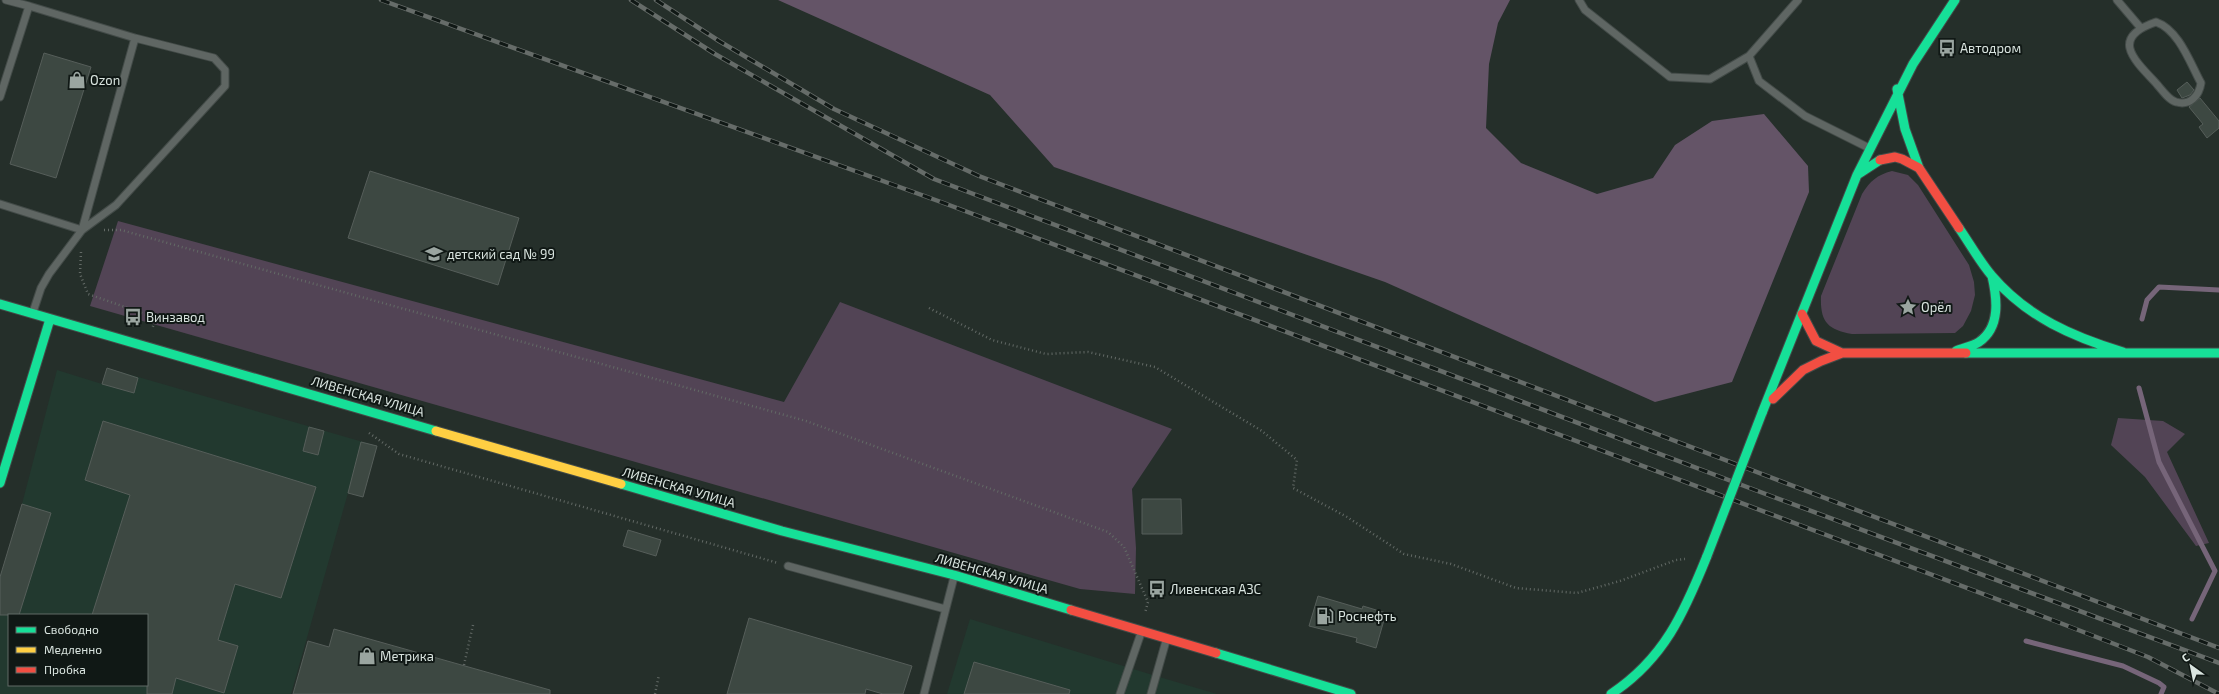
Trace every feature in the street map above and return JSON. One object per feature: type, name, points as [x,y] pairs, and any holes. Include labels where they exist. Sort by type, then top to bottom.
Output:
[{"type":"main road","points":[[1611,694],[1627,685],[1646,667],[1666,641],[1687,608],[1762,413],[1857,175],[1897,89],[1930,33],[1955,0]]},
{"type":"main road","points":[[1897,89],[1899,110],[1904,130],[1919,168],[1992,276],[2020,302],[2049,323],[2083,340],[2122,352]]},
{"type":"main road","points":[[1857,175],[1869,164],[1894,156],[1907,159],[1919,168]]},
{"type":"main road","points":[[1950,354],[1980,342],[1993,326],[1998,301],[1992,276]]},
{"type":"main road","name":"ЛИВЕНСКАЯ УЛИЦА","points":[[0,304],[775,529],[954,575],[1351,694]]},
{"type":"main road","points":[[1802,314],[1816,341],[1842,353]]},
{"type":"main road","points":[[0,483],[50,319]]},
{"type":"main road","points":[[1762,413],[1796,374],[1825,358],[1842,353],[2219,353]]},
{"type":"lane","points":[[6,0],[135,38],[214,58],[225,70],[225,86],[116,205],[82,230],[49,274],[41,288],[33,314]]},
{"type":"lane","points":[[1579,0],[1585,10],[1670,76],[1710,79],[1749,56],[1798,0]]},
{"type":"lane","points":[[2117,0],[2140,27]]},
{"type":"lane","points":[[0,96],[29,6]]},
{"type":"lane","points":[[2156,22],[2165,25],[2173,33],[2201,83],[2200,92],[2194,100],[2184,103],[2174,102],[2133,60],[2129,51],[2130,42],[2140,27],[2156,22]]},
{"type":"lane","points":[[82,230],[135,38]]},
{"type":"lane","points":[[1749,56],[1759,80],[1806,116],[1870,149]]},
{"type":"lane","points":[[0,204],[82,230]]},
{"type":"lane","points":[[788,566],[945,609]]},
{"type":"lane","points":[[924,694],[954,575]]},
{"type":"lane","points":[[1120,694],[1141,631]]},
{"type":"lane","points":[[1151,694],[1167,638]]},
{"type":"path","points":[[82,230],[80,274],[88,294],[156,318],[146,347]]},
{"type":"path","points":[[121,230],[806,421],[1108,532],[1124,547],[1148,602],[1141,631]]},
{"type":"path","points":[[929,308],[992,340],[1046,354],[1088,352],[1155,366],[1262,431],[1297,460],[1293,488],[1348,517],[1404,554],[1451,564],[1516,588],[1577,593],[1620,581],[1676,560],[1707,556]]},
{"type":"path","points":[[367,431],[399,454],[788,566]]},
{"type":"path","points":[[464,665],[473,625]]},
{"type":"path","points":[[655,694],[659,675]]},
{"type":"shaded area","points":[[778,0],[1510,0],[1498,23],[1489,64],[1486,128],[1521,163],[1597,194],[1653,178],[1675,145],[1712,121],[1764,114],[1808,166],[1809,192],[1732,382],[1655,402],[1385,282],[1054,167],[990,95]]},
{"type":"shaded area","points":[[1892,171],[1908,175],[1918,185],[1969,265],[1974,282],[1975,295],[1971,311],[1963,326],[1955,333],[1852,334],[1836,330],[1827,323],[1824,318],[1821,305],[1821,296],[1862,194],[1874,179],[1882,174]]},
{"type":"shaded area","points":[[118,221],[784,402],[840,302],[1172,429],[1132,489],[1136,548],[1135,594],[1080,589],[90,306]]},
{"type":"shaded area","points":[[107,368],[377,446],[363,497],[348,493],[291,694],[0,694],[0,577],[22,504],[57,370],[102,384]]},
{"type":"shaded area","points":[[2118,418],[2163,421],[2185,434],[2167,452],[2209,543],[2196,546],[2145,477],[2111,445]]},
{"type":"shaded area","points":[[970,619],[1156,676],[1217,694],[947,694]]},
{"type":"building","points":[[44,53],[91,67],[56,178],[10,164]]},
{"type":"building","points":[[2187,82],[2194,90],[2190,95],[2182,98],[2177,90]]},
{"type":"building","points":[[2200,98],[2219,121],[2219,128],[2207,138],[2199,127],[2203,124],[2189,107]]},
{"type":"building","points":[[370,171],[519,218],[498,285],[348,238]]},
{"type":"building","points":[[107,368],[138,378],[134,393],[102,384]]},
{"type":"building","points":[[103,421],[316,487],[281,598],[235,584],[218,640],[238,646],[224,693],[176,678],[172,694],[147,694],[148,614],[92,614],[130,495],[85,480]]},
{"type":"building","points":[[309,427],[324,431],[318,455],[303,451]]},
{"type":"building","points":[[361,442],[377,446],[363,497],[348,493]]},
{"type":"building","points":[[1142,499],[1181,499],[1182,534],[1142,534]]},
{"type":"building","points":[[22,504],[51,513],[19,614],[0,615],[0,577]]},
{"type":"building","points":[[628,530],[661,540],[656,556],[623,546]]},
{"type":"building","points":[[1318,596],[1362,609],[1363,606],[1386,613],[1376,648],[1356,642],[1357,638],[1309,626]]},
{"type":"building","points":[[749,618],[912,666],[903,694],[883,694],[866,689],[865,694],[727,694]]},
{"type":"building","name":"Метрика","points":[[334,629],[550,690],[550,694],[293,694],[308,641],[329,647]]},
{"type":"building","points":[[974,662],[1070,690],[1069,694],[964,694]]},
{"type":"waterway","points":[[2142,319],[2147,300],[2159,287],[2219,290]]},
{"type":"waterway","points":[[2139,388],[2159,462],[2215,571],[2192,619]]},
{"type":"waterway","points":[[2026,641],[2123,666],[2159,683],[2164,687],[2161,694]]},
{"type":"railway","points":[[381,0],[941,202],[2055,621],[2148,657],[2219,694]]},
{"type":"railway","points":[[631,0],[715,54],[934,179],[1747,487],[2219,663]]},
{"type":"railway","points":[[656,0],[719,41],[834,109],[979,176],[2219,648]]},
{"type":"traffic: fast","points":[[1857,175],[1913,64],[1955,0]]},
{"type":"traffic: fast","points":[[1897,89],[1905,129],[1919,168]]},
{"type":"traffic: fast","points":[[1762,413],[1857,175],[1880,160]]},
{"type":"traffic: fast","points":[[1959,228],[1992,276],[2020,303],[2052,324],[2086,340],[2123,352]]},
{"type":"traffic: fast","points":[[1956,351],[1979,342],[1986,336],[1991,328],[1996,312],[1992,276]]},
{"type":"traffic: fast","points":[[0,304],[436,431]]},
{"type":"traffic: fast","points":[[0,483],[50,319]]},
{"type":"traffic: fast","points":[[1966,353],[2219,353]]},
{"type":"traffic: fast","points":[[1707,556],[1762,413]]},
{"type":"traffic: fast","points":[[621,484],[782,531],[954,575],[1071,610]]},
{"type":"traffic: fast","points":[[1611,694],[1645,666],[1659,650],[1690,597],[1707,556]]},
{"type":"traffic: fast","points":[[1216,653],[1351,694]]},
{"type":"traffic: slow","points":[[436,431],[621,484]]},
{"type":"traffic: jam","points":[[1880,160],[1895,157],[1919,168],[1959,228]]},
{"type":"traffic: jam","points":[[1802,314],[1816,341],[1842,353]]},
{"type":"traffic: jam","points":[[1773,399],[1803,370],[1842,353],[1966,353]]},
{"type":"traffic: jam","points":[[1071,610],[1216,653]]},
{"type":"place","name":"Автодром","points":[[1947,48]]},
{"type":"place","name":"Ozon","points":[[77,80]]},
{"type":"place","name":"детский сад № 99","points":[[434,254]]},
{"type":"place","name":"Орёл","points":[[1908,307]]},
{"type":"place","name":"Винзавод","points":[[133,317]]},
{"type":"place","name":"Ливенская АЗС","points":[[1157,589]]},
{"type":"place","name":"Роснефть","points":[[1325,616]]},
{"type":"place","name":"Метрика","points":[[367,656]]}]
